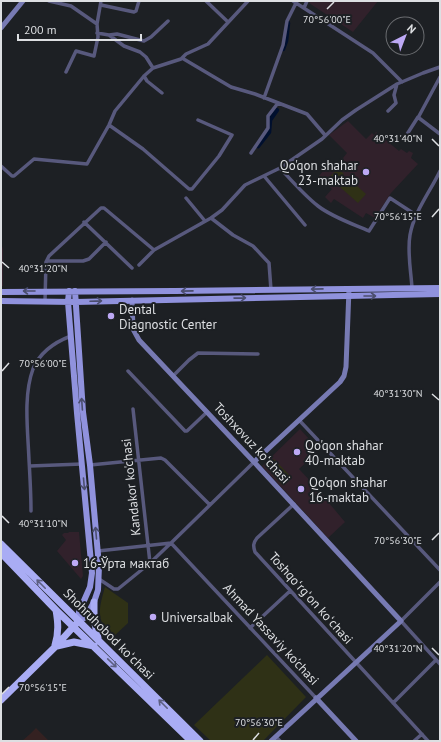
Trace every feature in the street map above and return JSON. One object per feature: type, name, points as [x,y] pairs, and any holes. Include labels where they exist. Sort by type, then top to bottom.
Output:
[{"type":"highway","name":"Shohruhobod koʻchasi","points":[[1,544],[76,624],[94,646],[191,741]]},
{"type":"highway","name":"Shohruhobod koʻchasi","points":[[1,553],[56,610],[98,638],[200,741]]},
{"type":"highway","points":[[94,602],[94,619],[98,638]]},
{"type":"highway","points":[[55,647],[58,634],[56,610]]},
{"type":"highway","points":[[1,700],[55,647],[76,624]]},
{"type":"highway","points":[[55,647],[74,642],[94,646]]},
{"type":"main road","points":[[1,292],[440,288]]},
{"type":"main road","points":[[72,292],[71,336],[92,574],[90,587],[79,612],[76,624]]},
{"type":"main road","points":[[1,301],[72,302],[440,294]]},
{"type":"main road","points":[[72,302],[94,501],[99,579],[98,590],[94,602],[86,617],[76,624]]},
{"type":"main road","points":[[85,502],[94,501]]},
{"type":"street","points":[[1,28],[24,1]]},
{"type":"street","points":[[49,1],[71,6],[97,24]]},
{"type":"street","points":[[66,72],[76,51],[94,56],[98,37],[97,24],[101,3],[134,12],[136,11],[138,1]]},
{"type":"street","points":[[206,1],[228,22]]},
{"type":"street","points":[[1,166],[12,176],[14,176],[34,159],[86,164],[116,111],[144,76],[153,68],[182,58],[208,44],[248,1]]},
{"type":"street","points":[[304,8],[307,1]]},
{"type":"street","points":[[264,98],[283,45],[287,21],[294,2],[373,54],[402,82]]},
{"type":"street","points":[[97,33],[109,35],[117,34],[144,41],[151,37],[168,21]]},
{"type":"street","points":[[109,35],[124,46],[140,52],[146,57],[153,68]]},
{"type":"street","points":[[182,58],[231,87],[307,114],[326,135]]},
{"type":"street","points":[[139,265],[154,250],[211,218],[222,210],[245,185],[280,168],[326,135],[352,113],[397,84],[440,67]]},
{"type":"street","points":[[144,76],[162,93]]},
{"type":"street","points":[[404,139],[419,116],[440,77]]},
{"type":"street","points":[[388,111],[396,102],[394,94],[397,84]]},
{"type":"street","points":[[251,153],[268,128],[268,116],[278,103]]},
{"type":"street","points":[[419,116],[420,120],[440,134]]},
{"type":"street","points":[[109,125],[143,149],[189,189],[192,189],[211,166],[232,135],[198,120]]},
{"type":"street","points":[[280,168],[297,187],[319,207],[369,231],[390,198],[416,215]]},
{"type":"street","points":[[412,288],[409,242],[410,234],[416,215],[440,171]]},
{"type":"street","points":[[264,176],[305,225]]},
{"type":"street","points":[[186,198],[205,221]]},
{"type":"street","points":[[45,301],[44,291],[47,261],[49,256],[84,222],[101,208],[104,208],[154,250]]},
{"type":"street","points":[[211,218],[232,235],[253,246],[269,263],[271,290]]},
{"type":"street","points":[[84,222],[132,268]]},
{"type":"street","points":[[47,261],[83,261],[89,259],[106,242]]},
{"type":"street","points":[[99,579],[114,589],[118,589],[150,563],[254,462],[340,382],[344,376],[346,367],[349,289]]},
{"type":"street","name":"Toshxovuz koʻchasi","points":[[132,300],[133,329],[139,340],[294,504],[440,664]]},
{"type":"street","points":[[32,512],[27,426],[29,389],[34,368],[45,351],[58,341],[71,336]]},
{"type":"street","points":[[173,376],[188,360],[198,354],[258,354]]},
{"type":"street","points":[[128,371],[186,432],[207,412]]},
{"type":"street","name":"Kandakor ko'chasi","points":[[133,409],[150,563]]},
{"type":"street","points":[[299,420],[440,570]]},
{"type":"street","points":[[90,465],[163,459],[210,506]]},
{"type":"street","points":[[30,466],[82,464]]},
{"type":"street","name":"Toshqoʻrgʻon koʻchasi","points":[[294,504],[257,538],[253,547],[255,552],[428,741]]},
{"type":"street","points":[[98,551],[171,543]]},
{"type":"street","name":"Ahmad Yassaviy ko'chasi","points":[[171,543],[356,741]]},
{"type":"street","points":[[271,741],[440,582]]},
{"type":"street","points":[[250,628],[290,590]]},
{"type":"street","points":[[393,703],[436,660]]},
{"type":"street","points":[[414,741],[422,734]]},
{"type":"street","points":[[276,736],[280,741]]},
{"type":"shaded area","points":[[310,1],[378,1],[353,32],[309,3]]},
{"type":"shaded area","name":"Qo'qon shahar 23-maktab","points":[[348,121],[366,139],[372,133],[374,135],[376,132],[399,151],[401,149],[407,153],[409,151],[413,153],[411,158],[418,164],[391,193],[375,218],[366,213],[363,218],[334,199],[331,203],[325,197],[332,189],[320,179],[321,177],[319,176],[328,165],[331,168],[335,168],[347,153],[329,135]]},
{"type":"shaded area","points":[[1,243],[3,249],[3,286],[1,286]]},
{"type":"shaded area","name":"Qo'qon shahar 16-maktab","points":[[300,429],[319,450],[299,469],[330,502],[329,503],[345,522],[328,538],[262,466]]},
{"type":"shaded area","name":"16-Ўрта мактаб","points":[[69,532],[79,532],[83,576],[81,579],[57,551],[66,540],[62,535]]},
{"type":"shaded area","points":[[36,728],[49,741],[22,741],[30,734]]},
{"type":"green space","points":[[338,168],[344,174],[334,186],[327,180]]},
{"type":"green space","points":[[348,178],[366,194],[358,203],[340,187]]},
{"type":"green space","points":[[274,459],[291,477],[282,485],[266,467]]},
{"type":"green space","points":[[105,587],[128,603],[128,623],[113,637],[103,625],[100,614],[101,601]]},
{"type":"green space","points":[[267,655],[306,697],[263,741],[211,741],[194,725]]},
{"type":"waterway","points":[[283,49],[286,41],[288,23]]},
{"type":"waterway","points":[[258,146],[269,132],[270,120],[277,110]]},
{"type":"place","name":"Qo'qon shahar 23-maktab","points":[[366,172]]},
{"type":"place","name":"Dental Diagnostic Center","points":[[111,316]]},
{"type":"place","name":"Qo'qon shahar 40-maktab","points":[[297,452]]},
{"type":"place","name":"Qo'qon shahar 16-maktab","points":[[301,489]]},
{"type":"place","name":"16-Ўрта мактаб","points":[[75,563]]},
{"type":"place","name":"Universalbak","points":[[153,617]]}]
